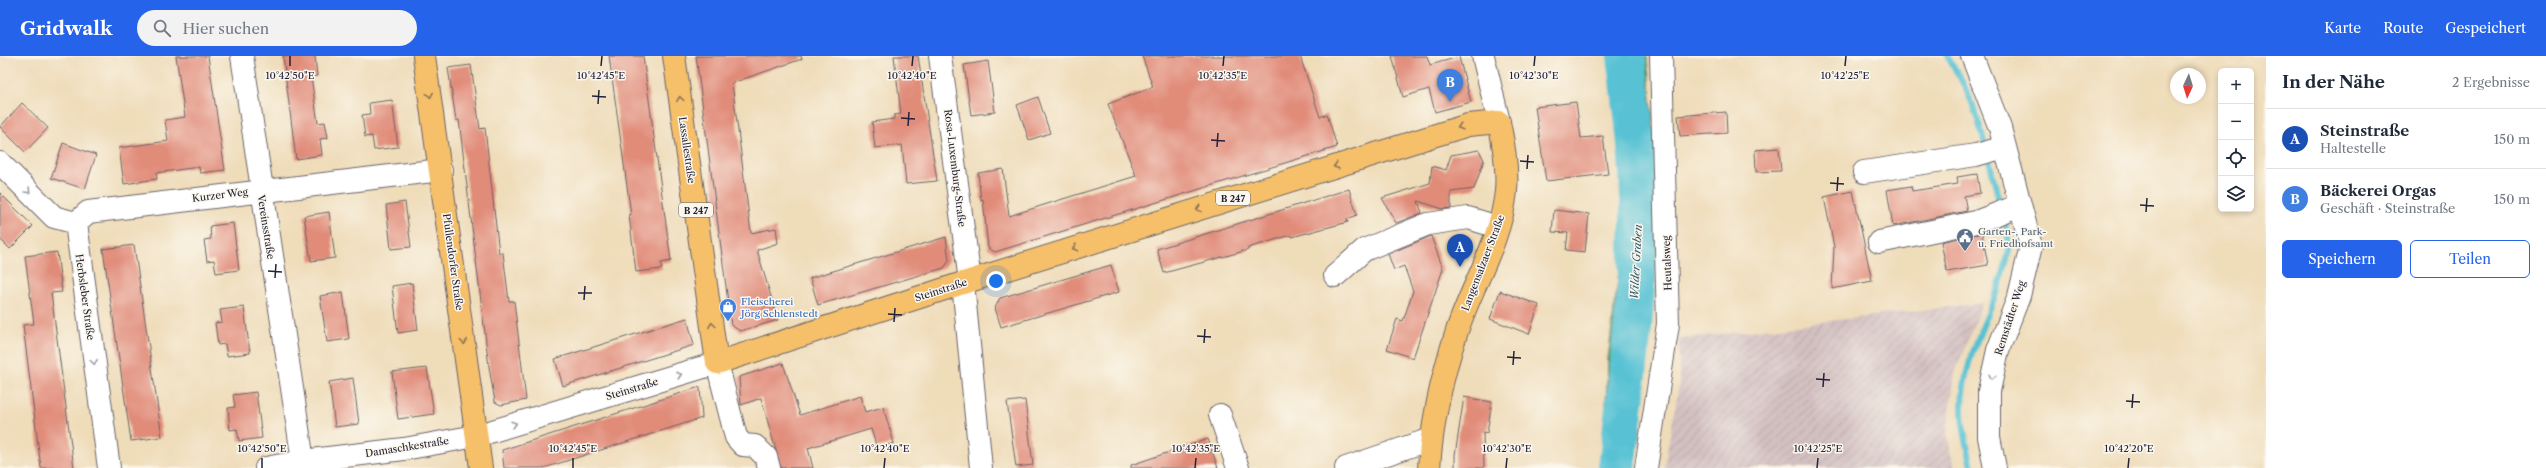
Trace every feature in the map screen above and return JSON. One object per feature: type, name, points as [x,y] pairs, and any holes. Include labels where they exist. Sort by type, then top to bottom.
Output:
[{"type":"main road","name":"Pfullendorfer Straße","points":[[424,56],[441,170],[481,468]]},
{"type":"main road","name":"Lassallestraße","points":[[674,56],[717,363]]},
{"type":"main road","name":"Steinstraße","points":[[717,363],[966,282],[1468,125],[1498,122]]},
{"type":"main road","name":"Langensalzaer Straße","points":[[1429,468],[1431,439],[1440,388],[1457,330],[1498,227],[1506,191],[1507,167],[1498,122]]},
{"type":"street","name":"Vereinsstraße","points":[[242,56],[303,464]]},
{"type":"street","name":"Rosa-Luxemburg-Straße","points":[[940,56],[966,282],[981,468]]},
{"type":"street","name":"Langensalzaer Straße","points":[[1483,56],[1498,122]]},
{"type":"street","name":"Heutalsweg","points":[[1646,468],[1668,324],[1661,56]]},
{"type":"street","name":"Remstädter Weg","points":[[1972,56],[2000,128],[1991,150],[2007,210],[2031,246],[2019,296],[1998,350],[1989,391],[1990,437],[1995,468]]},
{"type":"street","points":[[1864,172],[1991,150]]},
{"type":"street","points":[[0,163],[54,217],[76,224]]},
{"type":"street","name":"Kurzer Weg","points":[[76,224],[88,212],[261,190],[441,170]]},
{"type":"street","points":[[1879,242],[1976,222],[2007,210]]},
{"type":"street","points":[[1334,276],[1364,250],[1428,224],[1468,218],[1498,227]]},
{"type":"street","name":"Herbsleber Straße","points":[[76,224],[109,468]]},
{"type":"street","name":"Steinstraße","points":[[476,436],[717,363]]},
{"type":"street","points":[[717,363],[736,437],[743,445],[756,446],[766,457],[769,468]]},
{"type":"street","points":[[1220,415],[1238,468]]},
{"type":"street","name":"Damaschkestraße","points":[[266,468],[404,449],[476,436]]},
{"type":"street","points":[[1346,468],[1431,439]]},
{"type":"shaded area","points":[[1982,303],[1955,373],[1947,433],[1954,468],[1664,468],[1679,386],[1679,339]]},
{"type":"green space","points":[[1615,56],[1647,56],[1656,153],[1655,281],[1634,468],[1603,468],[1608,358],[1627,208],[1622,120]]},
{"type":"building","points":[[176,56],[208,56],[225,170],[200,173],[199,167],[156,173],[157,179],[124,184],[119,148],[168,141],[165,120],[185,117]]},
{"type":"building","points":[[283,56],[315,56],[317,76],[311,77],[318,123],[325,122],[328,138],[320,139],[322,155],[296,159]]},
{"type":"building","points":[[609,56],[643,56],[671,261],[661,263],[662,269],[636,272],[629,215],[631,215]]},
{"type":"building","points":[[696,56],[801,56],[802,59],[732,83],[751,233],[776,228],[778,243],[757,250],[778,320],[740,331],[731,325]]},
{"type":"building","points":[[894,56],[918,56],[937,181],[906,184],[902,145],[875,148],[872,122],[894,119],[894,115],[901,114]]},
{"type":"building","points":[[1142,56],[1300,56],[1320,117],[1327,114],[1337,147],[995,252],[988,248],[983,199],[981,200],[978,173],[1003,169],[1009,216],[1136,176],[1108,104],[1153,87]]},
{"type":"building","points":[[1392,56],[1427,56],[1430,65],[1459,57],[1471,102],[1435,112],[1429,89],[1403,97]]},
{"type":"building","points":[[988,61],[995,112],[971,115],[964,65]]},
{"type":"building","points":[[471,65],[480,129],[485,128],[499,253],[503,253],[509,301],[514,301],[526,400],[501,405],[495,402],[489,367],[459,120],[456,120],[448,68]]},
{"type":"building","points":[[1038,97],[1050,133],[1029,140],[1017,105]]},
{"type":"building","points":[[392,100],[398,147],[374,150],[372,136],[365,137],[362,115],[370,114],[369,103]]},
{"type":"building","points":[[1576,102],[1581,138],[1603,136],[1608,174],[1546,181],[1535,107]]},
{"type":"building","points":[[22,103],[48,128],[25,152],[0,127]]},
{"type":"building","points":[[1726,112],[1727,133],[1680,136],[1678,116]]},
{"type":"building","points":[[63,143],[96,155],[85,189],[51,178]]},
{"type":"building","points":[[1779,148],[1781,171],[1756,172],[1755,150]]},
{"type":"building","points":[[1479,150],[1484,160],[1474,189],[1451,192],[1451,208],[1443,209],[1418,201],[1422,213],[1396,223],[1382,198],[1430,183],[1432,166],[1446,170],[1451,155]]},
{"type":"building","points":[[1977,174],[1980,193],[1964,196],[1967,211],[1893,226],[1887,190],[1911,186],[1912,191],[1958,184],[1957,177]]},
{"type":"building","points":[[1349,189],[1357,215],[1347,219],[1348,222],[1292,237],[1291,235],[1248,248],[1248,250],[1164,273],[1157,249]]},
{"type":"building","points":[[1853,191],[1872,281],[1832,289],[1834,247],[1824,197]]},
{"type":"building","points":[[0,193],[33,226],[10,249],[0,239]]},
{"type":"building","points":[[405,202],[411,247],[391,249],[386,205]]},
{"type":"building","points":[[1554,210],[1589,214],[1585,252],[1566,250],[1568,233],[1552,232]]},
{"type":"building","points":[[329,212],[335,258],[311,261],[304,216]]},
{"type":"building","points":[[233,223],[239,270],[216,273],[214,260],[207,261],[204,240],[211,239],[210,226]]},
{"type":"building","name":"Garten-, Park- u. Friedhofsamt","points":[[1982,233],[1988,265],[1947,272],[1941,242]]},
{"type":"building","points":[[1431,236],[1443,269],[1413,358],[1387,349],[1397,319],[1403,321],[1413,291],[1404,266],[1394,270],[1388,254]]},
{"type":"building","points":[[946,237],[949,261],[944,268],[818,305],[810,278]]},
{"type":"building","points":[[134,245],[162,437],[131,441],[103,249]]},
{"type":"building","points":[[57,252],[62,292],[51,293],[74,468],[41,468],[23,325],[34,324],[25,256]]},
{"type":"building","points":[[1111,265],[1119,292],[1001,327],[995,308],[1000,298]]},
{"type":"building","points":[[412,283],[418,330],[398,333],[392,286]]},
{"type":"building","points":[[1500,291],[1539,305],[1529,334],[1490,319]]},
{"type":"building","points":[[343,292],[349,339],[327,342],[320,296]]},
{"type":"building","points":[[244,307],[250,353],[227,356],[225,344],[218,345],[215,323],[222,322],[220,310]]},
{"type":"building","points":[[687,318],[694,345],[563,386],[555,359]]},
{"type":"building","points":[[783,363],[800,415],[860,396],[865,412],[883,407],[894,443],[877,448],[871,429],[808,448],[813,468],[781,468],[761,398],[741,405],[739,377]]},
{"type":"building","points":[[427,368],[434,414],[398,419],[392,372]]},
{"type":"building","points":[[353,378],[359,424],[335,427],[329,382]]},
{"type":"building","points":[[700,387],[702,418],[544,468],[504,468],[502,450]]},
{"type":"building","points":[[256,392],[262,438],[239,441],[237,429],[230,430],[228,408],[235,407],[233,395]]},
{"type":"building","points":[[1464,397],[1492,402],[1487,433],[1483,432],[1484,468],[1455,468],[1455,455]]},
{"type":"building","points":[[1025,400],[1033,465],[1016,467],[1007,402]]},
{"type":"building","points":[[1208,439],[1218,468],[1131,468],[1131,465]]},
{"type":"waterway","name":"Wilder Graben","points":[[1617,468],[1635,306],[1639,207],[1635,132],[1626,56]]},
{"type":"waterway","points":[[1947,56],[1958,73],[1974,108],[1980,126],[2008,234],[2009,248],[2003,274],[1973,351],[1963,390],[1962,418],[1972,468]]},
{"type":"place","name":"Bäckerei Orgas","points":[[1450,102]]},
{"type":"place","name":"Garten-, Park- u. Friedhofsamt","points":[[1965,252]]},
{"type":"place","name":"Steinstraße","points":[[1460,267]]},
{"type":"place","name":"Fleischerei Jörg Schlenstedt","points":[[728,322]]}]
